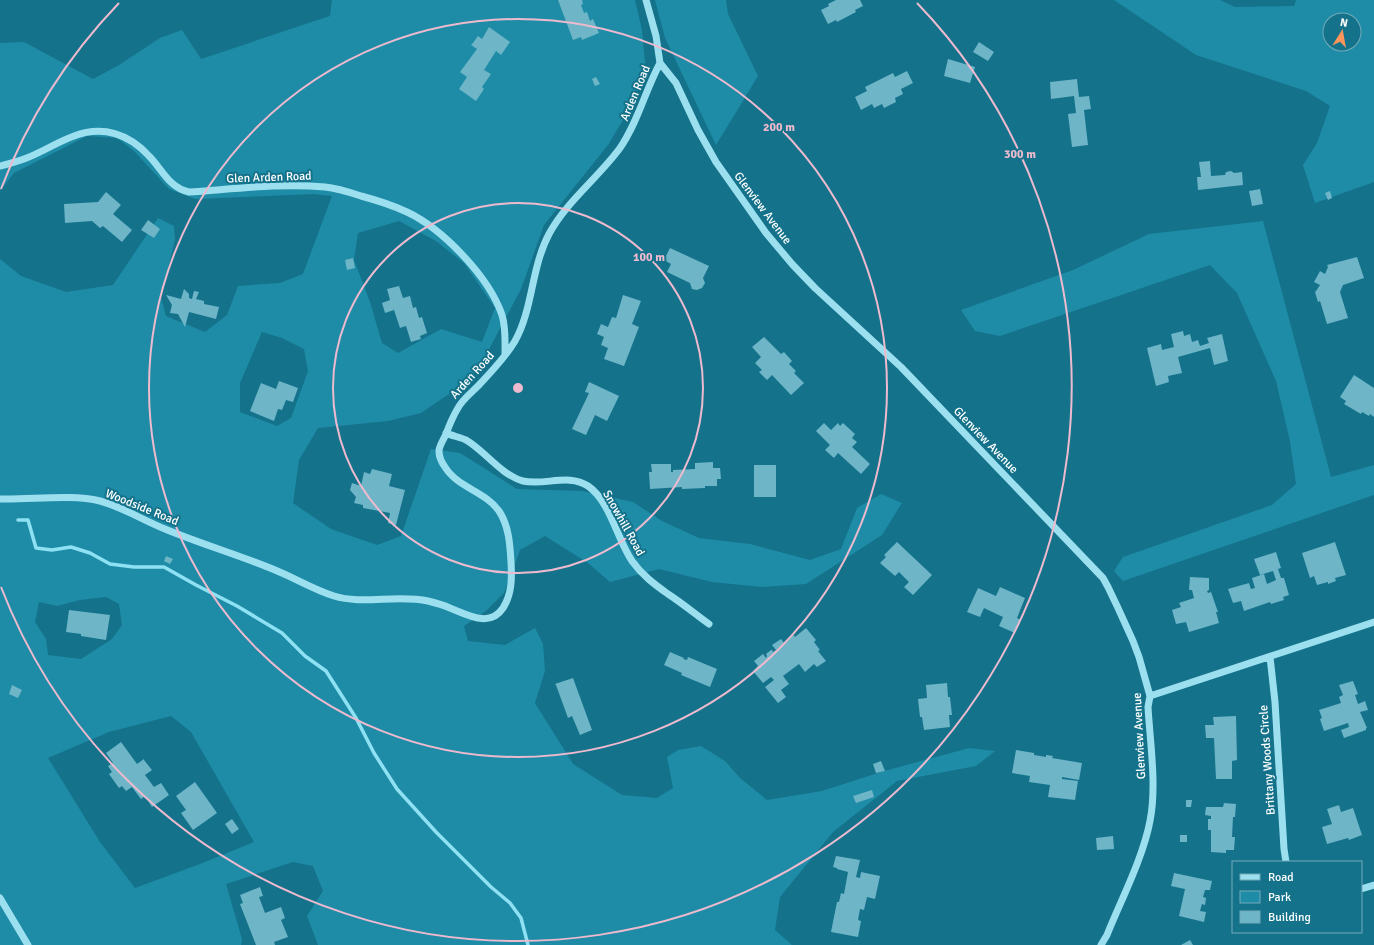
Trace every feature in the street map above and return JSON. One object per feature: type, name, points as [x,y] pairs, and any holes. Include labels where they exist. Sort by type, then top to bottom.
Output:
[{"type":"street","points":[[646,0],[656,36],[660,63]]},
{"type":"street","name":"Arden Road","points":[[202,542],[281,572],[335,597],[350,599],[403,598],[424,600],[445,606],[475,618],[482,619],[490,618],[502,610],[511,588],[512,573],[510,547],[506,525],[500,512],[490,501],[465,486],[449,473],[442,461],[439,450],[458,406],[497,366],[515,340],[521,326],[543,245],[551,230],[620,148],[632,129],[651,81],[660,63]]},
{"type":"street","name":"Glenview Avenue","points":[[660,63],[676,83],[698,130],[716,162],[763,229],[792,264],[901,367],[1103,578],[1108,586],[1133,641],[1150,696],[1148,707],[1152,796],[1150,820],[1142,850],[1107,935],[1101,945]]},
{"type":"street","name":"Glen Arden Road","points":[[0,166],[24,159],[74,136],[90,132],[106,132],[125,137],[140,146],[169,182],[176,188],[183,191],[189,192],[296,185],[344,191],[378,201],[407,212],[421,221],[446,238],[465,257],[485,284],[498,307],[504,324],[505,355]]},
{"type":"street","name":"Snowhill Road","points":[[446,433],[466,440],[504,471],[516,478],[534,482],[573,480],[579,481],[588,486],[606,508],[632,562],[645,577],[709,624]]},
{"type":"street","name":"Woodside Road","points":[[0,499],[75,498],[98,501],[109,504],[167,530],[202,542]]},
{"type":"street","points":[[1150,696],[1374,622]]},
{"type":"street","name":"Brittany Woods Circle","points":[[1270,657],[1286,861]]},
{"type":"street","points":[[1362,889],[1374,885]]},
{"type":"street","points":[[0,898],[28,945]]},
{"type":"green space","points":[[332,0],[635,0],[642,30],[646,72],[626,115],[608,145],[544,225],[521,289],[486,355],[471,379],[421,413],[388,421],[318,428],[299,460],[293,503],[331,529],[377,545],[401,536],[431,449],[460,453],[517,489],[582,491],[633,502],[662,521],[699,538],[750,544],[810,560],[841,549],[857,508],[881,494],[902,503],[882,535],[806,584],[762,587],[712,582],[659,569],[610,582],[588,563],[545,536],[520,550],[504,593],[486,611],[464,626],[468,641],[505,645],[535,628],[543,644],[545,671],[535,703],[573,764],[622,795],[657,798],[673,788],[667,757],[678,750],[701,746],[725,761],[740,778],[767,800],[822,791],[881,772],[969,748],[995,751],[976,766],[897,781],[833,832],[780,897],[775,930],[792,945],[318,945],[307,916],[323,891],[313,866],[293,862],[226,884],[242,939],[241,945],[0,945],[0,259],[21,276],[66,292],[113,285],[158,218],[174,226],[175,240],[161,298],[166,316],[205,332],[227,315],[238,286],[280,283],[303,274],[332,196],[314,194],[195,199],[169,189],[134,151],[117,138],[87,136],[14,173],[0,191],[0,43],[24,42],[93,79],[119,65],[160,38],[182,30],[201,59],[330,16]],"holes":[[[399,221],[436,241],[464,263],[495,308],[482,342],[441,329],[398,353],[382,343],[370,302],[354,260],[358,233]],[[262,332],[282,338],[304,349],[308,371],[291,418],[277,426],[240,412],[240,383]],[[106,597],[119,604],[122,625],[112,639],[81,659],[48,655],[46,639],[35,622],[39,602],[57,606],[80,600]],[[171,716],[191,732],[254,842],[135,888],[100,842],[48,758],[109,732]]]},
{"type":"green space","points":[[655,0],[726,0],[728,14],[758,76],[716,145],[665,38]]},
{"type":"green space","points":[[1114,0],[1220,0],[1235,7],[1294,6],[1296,0],[1374,0],[1374,182],[1315,203],[1303,165],[1317,143],[1330,106],[1306,91],[1196,55]]},
{"type":"green space","points":[[1263,221],[1331,477],[1374,465],[1374,495],[1123,581],[1114,571],[1123,557],[1272,505],[1296,484],[1290,441],[1276,381],[1237,293],[1210,265],[1000,336],[975,331],[961,310],[1073,270],[1149,234]]},
{"type":"building","points":[[558,0],[582,0],[583,4],[581,5],[584,13],[587,12],[590,21],[593,19],[599,33],[582,40],[581,37],[573,40]]},
{"type":"building","points":[[836,0],[860,0],[863,6],[855,10],[856,12],[837,22],[836,20],[828,24],[821,10]]},
{"type":"building","points":[[489,27],[510,42],[501,55],[496,51],[484,70],[491,74],[482,87],[484,89],[476,101],[459,89],[467,77],[460,72],[477,49],[471,45],[478,36],[482,39]]},
{"type":"building","points":[[979,42],[994,52],[988,61],[973,52]]},
{"type":"building","points":[[948,59],[975,67],[970,83],[944,76]]},
{"type":"building","points":[[907,71],[913,83],[901,89],[903,94],[895,98],[896,102],[884,108],[882,104],[874,108],[872,104],[861,110],[855,97],[867,91],[865,87],[893,73],[895,77]]},
{"type":"building","points":[[596,77],[600,84],[595,86],[592,79]]},
{"type":"building","points":[[1077,79],[1079,97],[1089,96],[1091,109],[1084,110],[1088,145],[1072,147],[1068,114],[1076,113],[1074,96],[1051,99],[1050,82]]},
{"type":"building","points":[[1210,161],[1211,176],[1225,175],[1226,172],[1231,171],[1234,173],[1242,172],[1243,185],[1198,190],[1197,177],[1201,177],[1199,162]]},
{"type":"building","points":[[1260,189],[1263,204],[1252,206],[1249,191]]},
{"type":"building","points":[[1330,191],[1332,198],[1328,200],[1325,193]]},
{"type":"building","points":[[106,192],[121,205],[113,214],[132,230],[122,242],[103,226],[100,228],[92,221],[65,223],[64,204],[98,202]]},
{"type":"building","points":[[148,220],[160,229],[154,238],[141,230]]},
{"type":"building","points":[[670,248],[709,266],[703,278],[705,283],[702,288],[697,290],[692,289],[690,283],[667,272],[671,264],[664,260]]},
{"type":"building","points":[[1357,257],[1364,278],[1343,285],[1340,292],[1348,318],[1327,324],[1320,301],[1318,302],[1315,292],[1320,285],[1314,282],[1320,271],[1325,274],[1328,267],[1327,265]]},
{"type":"building","points":[[353,258],[355,268],[347,270],[345,260]]},
{"type":"building","points":[[399,286],[403,298],[410,296],[413,308],[416,307],[419,318],[422,317],[427,333],[420,336],[421,339],[411,342],[406,326],[400,328],[394,310],[385,313],[382,303],[390,300],[387,289]]},
{"type":"building","points":[[184,289],[189,294],[189,298],[192,299],[194,291],[199,292],[196,299],[204,301],[204,304],[219,307],[216,319],[189,312],[185,327],[178,314],[170,313],[172,305],[166,295],[181,299]]},
{"type":"building","points":[[623,295],[641,301],[632,324],[639,327],[624,366],[604,359],[608,348],[601,345],[604,337],[597,334],[601,324],[608,327],[612,317],[616,318]]},
{"type":"building","points":[[1183,331],[1184,336],[1190,334],[1192,342],[1198,340],[1200,346],[1209,343],[1207,338],[1222,334],[1228,361],[1214,365],[1210,348],[1178,357],[1182,373],[1168,376],[1169,382],[1156,386],[1147,348],[1161,344],[1162,350],[1174,347],[1171,334]]},
{"type":"building","points":[[764,337],[781,354],[784,352],[792,361],[789,364],[796,371],[794,373],[804,383],[791,395],[772,375],[767,380],[759,372],[762,370],[755,363],[761,357],[752,347]]},
{"type":"building","points":[[1354,375],[1374,388],[1374,417],[1370,414],[1369,416],[1362,412],[1361,414],[1344,404],[1346,401],[1340,397]]},
{"type":"building","points":[[279,381],[298,388],[293,402],[286,400],[282,410],[278,409],[274,421],[250,411],[261,383],[276,389]]},
{"type":"building","points":[[589,382],[619,396],[607,421],[595,415],[586,435],[572,429],[589,393],[585,392]]},
{"type":"building","points":[[824,423],[831,430],[838,423],[840,426],[843,423],[855,434],[852,438],[857,442],[852,447],[870,464],[861,474],[838,453],[834,458],[825,450],[830,445],[816,431]]},
{"type":"building","points":[[713,462],[713,468],[720,468],[721,479],[717,479],[717,486],[705,486],[705,488],[682,489],[682,487],[650,489],[649,472],[652,472],[651,464],[671,464],[671,472],[673,472],[673,470],[695,469],[695,463]]},
{"type":"building","points":[[754,465],[776,465],[776,497],[754,497]]},
{"type":"building","points":[[372,469],[392,474],[389,486],[405,490],[396,525],[388,523],[390,513],[363,508],[363,505],[354,503],[356,497],[350,490],[352,483],[361,486],[364,472],[370,474]]},
{"type":"building","points":[[897,542],[932,575],[913,595],[904,587],[909,582],[899,572],[895,576],[880,563],[886,557],[884,555]]},
{"type":"building","points":[[1335,542],[1346,575],[1335,578],[1336,581],[1328,584],[1328,582],[1317,585],[1314,576],[1310,578],[1302,553]]},
{"type":"building","points":[[1276,552],[1281,568],[1278,569],[1281,578],[1284,578],[1289,595],[1283,597],[1284,600],[1271,604],[1270,602],[1244,611],[1241,601],[1233,603],[1228,589],[1249,583],[1251,589],[1255,588],[1252,578],[1264,574],[1267,584],[1276,580],[1273,571],[1260,575],[1254,559]]},
{"type":"building","points":[[166,556],[173,559],[170,564],[164,561]]},
{"type":"building","points":[[1190,577],[1209,578],[1209,590],[1207,591],[1208,593],[1211,592],[1218,612],[1216,612],[1219,623],[1189,632],[1186,622],[1176,624],[1172,610],[1181,607],[1179,603],[1194,598],[1192,590],[1189,590]]},
{"type":"building","points":[[1000,587],[1025,598],[1017,618],[1021,620],[1015,633],[999,626],[1003,617],[984,608],[980,617],[967,612],[978,588],[996,596]]},
{"type":"building","points":[[69,610],[110,615],[106,640],[66,632]]},
{"type":"building","points":[[806,628],[816,640],[814,642],[820,650],[818,651],[826,661],[817,667],[814,664],[805,672],[799,664],[783,676],[789,684],[781,690],[786,697],[778,703],[765,687],[774,680],[771,677],[763,683],[753,671],[758,666],[754,661],[763,654],[766,658],[766,654],[771,650],[773,652],[776,650],[772,645],[781,639],[784,643],[794,635],[795,637]]},
{"type":"building","points":[[670,652],[684,658],[683,659],[687,660],[688,657],[717,669],[710,687],[681,675],[682,673],[664,665]]},
{"type":"building","points":[[573,678],[592,730],[580,735],[572,716],[568,718],[555,684]]},
{"type":"building","points":[[1353,681],[1358,694],[1355,695],[1358,704],[1365,701],[1368,710],[1360,712],[1367,728],[1366,730],[1344,738],[1341,730],[1349,727],[1348,723],[1324,731],[1319,710],[1341,703],[1339,697],[1343,695],[1339,685]]},
{"type":"building","points":[[947,683],[952,715],[949,715],[950,727],[924,730],[922,717],[920,717],[918,699],[927,698],[926,685]]},
{"type":"building","points":[[12,685],[22,690],[18,698],[9,694]]},
{"type":"building","points":[[1236,716],[1237,760],[1232,761],[1232,779],[1216,779],[1214,738],[1206,738],[1205,725],[1214,725],[1213,717]]},
{"type":"building","points":[[121,742],[137,764],[144,759],[152,770],[145,775],[154,787],[161,783],[169,795],[152,807],[145,796],[141,799],[132,787],[126,791],[122,786],[119,788],[109,774],[112,772],[108,766],[113,763],[106,753]]},
{"type":"building","points":[[1016,750],[1034,753],[1034,755],[1046,757],[1046,755],[1053,756],[1052,758],[1082,763],[1079,780],[1062,777],[1062,779],[1078,781],[1075,800],[1048,797],[1050,785],[1029,782],[1030,776],[1012,773]]},
{"type":"building","points":[[881,761],[885,771],[876,773],[873,764]]},
{"type":"building","points":[[195,782],[217,813],[193,830],[181,813],[186,810],[176,796]]},
{"type":"building","points":[[872,790],[874,797],[856,803],[853,796]]},
{"type":"building","points":[[1186,800],[1192,800],[1191,807],[1186,807]]},
{"type":"building","points":[[1224,803],[1236,804],[1235,817],[1233,817],[1232,837],[1235,837],[1234,850],[1226,850],[1226,853],[1211,852],[1211,830],[1208,830],[1208,819],[1211,819],[1211,816],[1205,815],[1206,807],[1223,807]]},
{"type":"building","points":[[1339,805],[1341,812],[1353,808],[1362,835],[1349,840],[1348,838],[1327,844],[1322,827],[1332,824],[1327,809]]},
{"type":"building","points":[[232,819],[239,829],[232,834],[225,824]]},
{"type":"building","points":[[1180,835],[1187,835],[1187,842],[1180,842]]},
{"type":"building","points":[[1113,836],[1114,849],[1097,850],[1096,838]]},
{"type":"building","points":[[836,856],[860,860],[856,877],[860,878],[861,872],[880,876],[875,899],[867,897],[864,910],[860,909],[858,920],[861,921],[858,937],[831,932],[837,902],[839,902],[841,893],[844,894],[848,872],[833,867]]},
{"type":"building","points":[[1174,873],[1212,881],[1210,890],[1205,890],[1203,897],[1206,898],[1205,905],[1202,904],[1200,911],[1206,912],[1204,922],[1179,916],[1185,889],[1171,886]]},
{"type":"building","points":[[260,887],[263,896],[259,897],[265,913],[281,907],[285,918],[281,920],[288,937],[274,942],[275,945],[256,945],[240,904],[243,903],[240,895]]},
{"type":"building","points":[[1190,940],[1193,945],[1181,945]]},
{"type":"waterway","points":[[18,520],[28,520],[36,548],[52,550],[71,547],[90,553],[110,564],[134,567],[164,567],[237,606],[282,633],[305,656],[326,671],[356,718],[374,753],[397,789],[436,832],[491,887],[510,903],[521,918],[528,945]]}]
